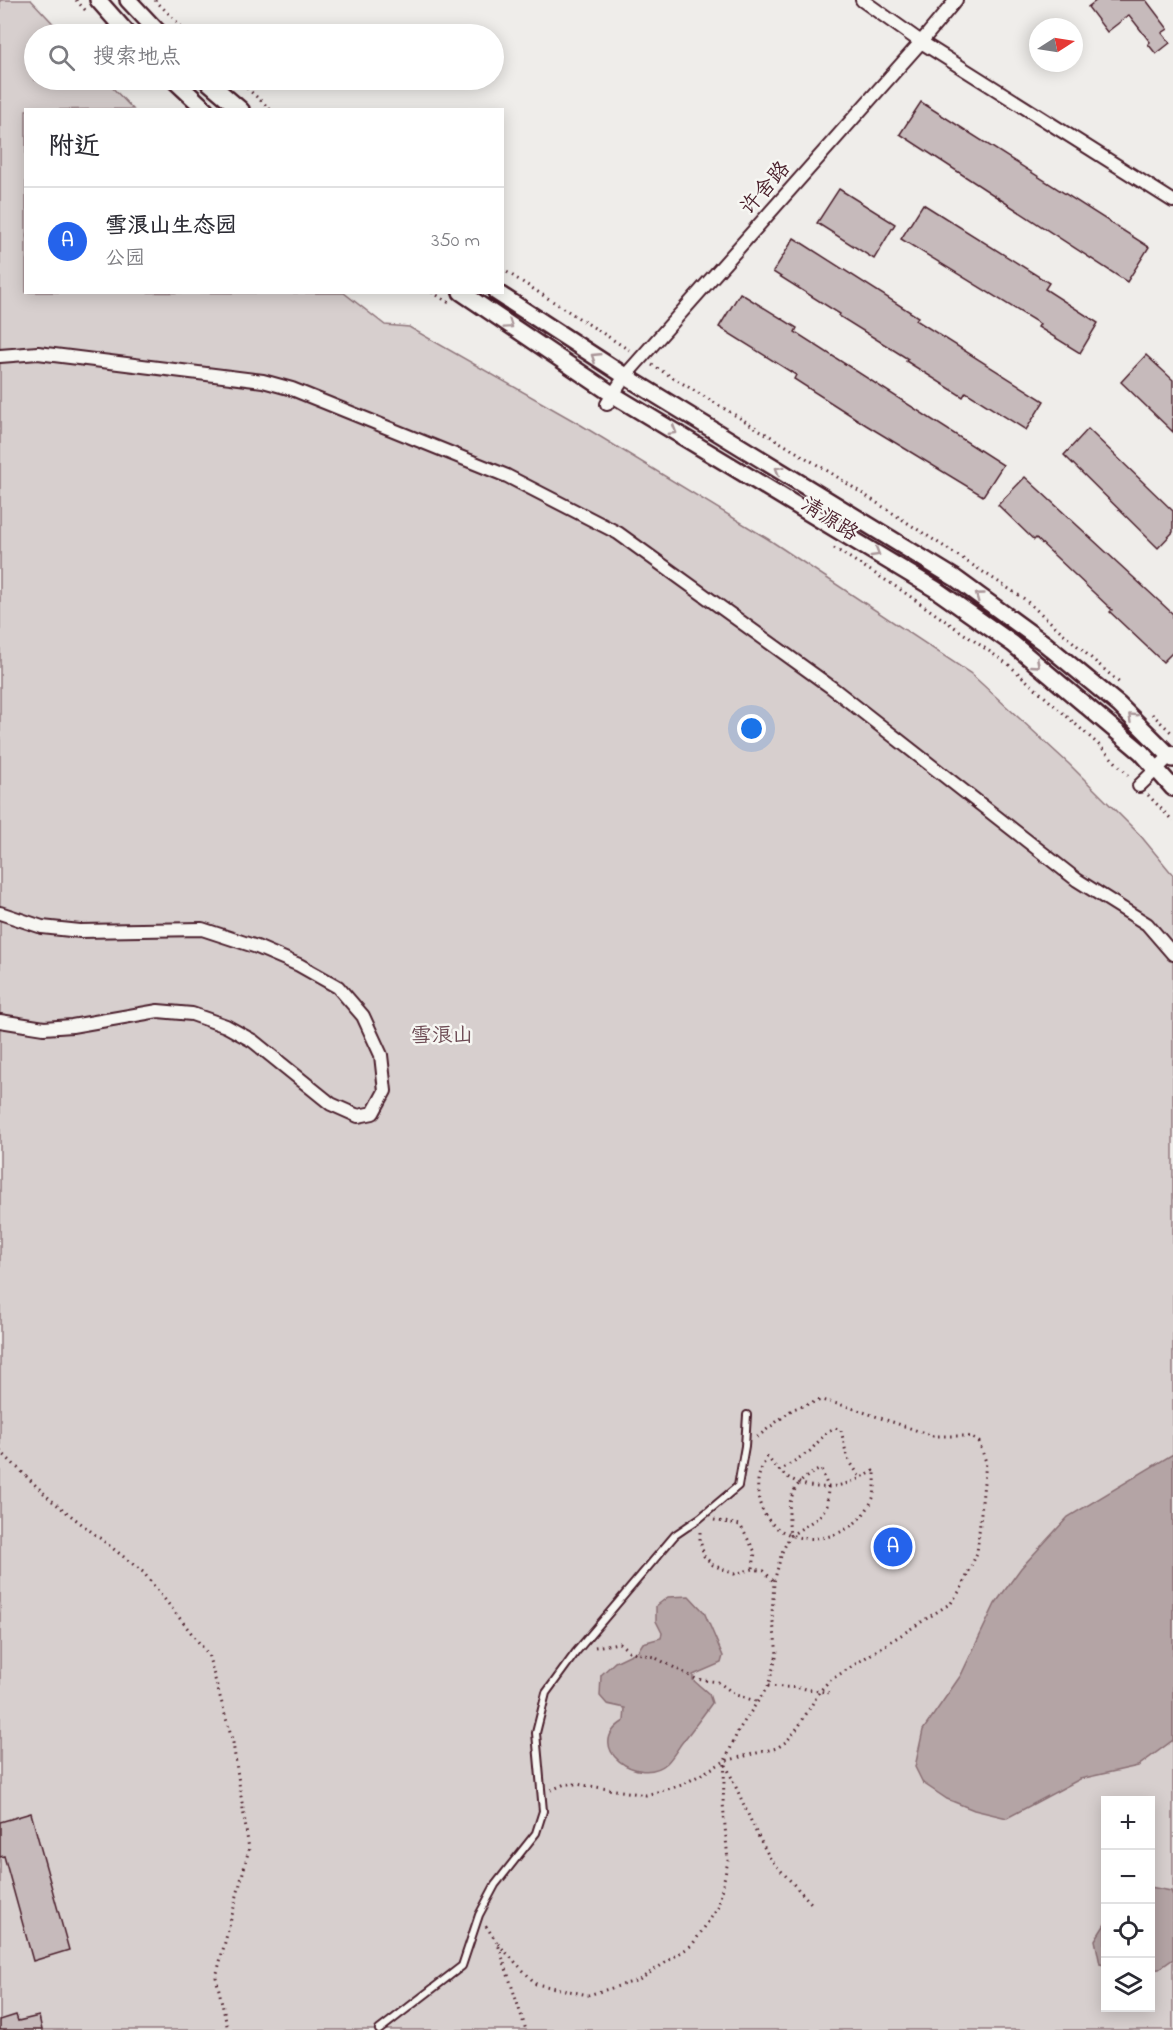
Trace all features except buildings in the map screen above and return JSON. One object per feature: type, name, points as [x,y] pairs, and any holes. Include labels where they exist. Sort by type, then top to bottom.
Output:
[{"type":"street","points":[[98,0],[119,24]]},
{"type":"street","points":[[128,0],[151,24]]},
{"type":"street","points":[[862,0],[921,42],[1173,201]]},
{"type":"street","name":"许舍路","points":[[610,399],[625,376],[956,0]]},
{"type":"street","points":[[185,90],[204,108]]},
{"type":"street","points":[[218,90],[239,108]]},
{"type":"street","name":"清源路","points":[[499,294],[625,376],[955,579],[1052,650],[1119,705],[1172,756]]},
{"type":"street","name":"清源路","points":[[456,299],[610,399],[935,589],[1012,644],[1141,752],[1173,788]]},
{"type":"street","points":[[0,356],[38,353],[263,381],[292,389],[507,476],[618,533],[831,687],[1077,880],[1147,924],[1173,954]]},
{"type":"street","points":[[1139,786],[1172,756]]},
{"type":"street","points":[[0,913],[42,927],[80,931],[202,929],[257,947],[299,965],[338,987],[363,1016],[381,1056],[385,1091],[373,1113],[358,1116],[331,1104],[254,1041],[226,1026],[192,1014],[158,1011],[72,1026],[44,1028],[0,1021]]},
{"type":"lane","points":[[379,2030],[462,1966],[479,1915],[495,1885],[536,1833],[543,1811],[536,1733],[546,1693],[576,1652],[675,1535],[700,1518],[738,1486],[745,1446],[747,1415]]},
{"type":"path","points":[[155,0],[179,24]]},
{"type":"path","points":[[249,90],[269,108]]},
{"type":"path","name":"清源路","points":[[504,269],[642,359],[831,473],[1023,598],[1123,686]]},
{"type":"path","points":[[439,294],[456,299]]},
{"type":"path","name":"清源路","points":[[828,544],[898,588],[1009,664],[1100,746],[1173,821]]},
{"type":"path","points":[[1148,710],[1173,734]]},
{"type":"path","points":[[541,1795],[565,1784],[646,1795],[682,1785],[725,1761],[777,1748],[787,1741],[799,1726],[820,1691],[829,1681],[951,1603],[961,1588],[977,1553],[986,1462],[979,1442],[968,1436],[933,1436],[846,1406],[821,1400],[793,1409],[745,1446]]},
{"type":"path","points":[[779,1471],[810,1451],[827,1432],[835,1428],[841,1430],[847,1457],[861,1479]]},
{"type":"path","points":[[0,1451],[51,1500],[143,1572],[208,1654],[233,1743],[249,1848],[216,1977],[228,2030]]},
{"type":"path","points":[[767,1456],[779,1471],[799,1484],[815,1488],[845,1486],[875,1470],[874,1496],[863,1515],[846,1530],[823,1539],[801,1539],[790,1536],[771,1522],[759,1503],[758,1481],[767,1456]]},
{"type":"path","points":[[479,1915],[498,1944],[536,1984],[588,1995],[639,1980],[692,1945],[718,1908],[728,1861],[723,1803],[725,1761],[738,1731],[768,1686],[777,1654],[772,1614],[774,1582],[782,1552],[790,1536],[819,1516],[827,1506],[828,1487],[821,1469],[808,1475],[790,1499],[787,1510],[790,1536]]},
{"type":"path","points":[[753,1569],[755,1552],[740,1525],[700,1518],[700,1540],[704,1556],[713,1565],[734,1574],[753,1569],[764,1571],[774,1582]]},
{"type":"path","points":[[576,1652],[618,1643],[629,1651],[654,1658],[696,1679],[718,1682],[736,1695],[759,1702]]},
{"type":"path","points":[[768,1686],[830,1693]]},
{"type":"path","points":[[725,1761],[729,1774],[771,1860],[810,1903]]},
{"type":"path","points":[[498,1944],[526,2030]]},
{"type":"green space","name":"雪浪山","points":[[0,0],[31,0],[54,24],[24,24],[24,90],[115,90],[132,108],[24,108],[24,294],[345,294],[385,325],[409,327],[581,425],[768,539],[970,673],[1069,764],[1140,835],[1173,875],[1173,2030],[0,2030]]},
{"type":"shaded area","points":[[1173,1454],[1173,1740],[1138,1766],[1080,1779],[1007,1818],[974,1810],[947,1799],[923,1783],[915,1767],[923,1730],[961,1675],[995,1604],[1021,1568],[1068,1517]]},
{"type":"shaded area","points":[[689,1596],[704,1612],[723,1656],[721,1663],[693,1675],[693,1680],[709,1694],[712,1703],[667,1763],[656,1769],[643,1771],[630,1768],[619,1761],[612,1752],[609,1742],[612,1731],[624,1721],[625,1708],[607,1704],[600,1696],[601,1675],[615,1662],[638,1651],[643,1643],[661,1638],[662,1633],[656,1621],[656,1606],[668,1597]]},
{"type":"shaded area","points":[[1155,1888],[1171,1891],[1173,1896],[1173,1959],[1155,1970]]},
{"type":"shaded area","points":[[1101,1930],[1101,1964],[1100,1964],[1095,1940]]},
{"type":"place","name":"雪浪山生态园","points":[[893,1547]]}]
